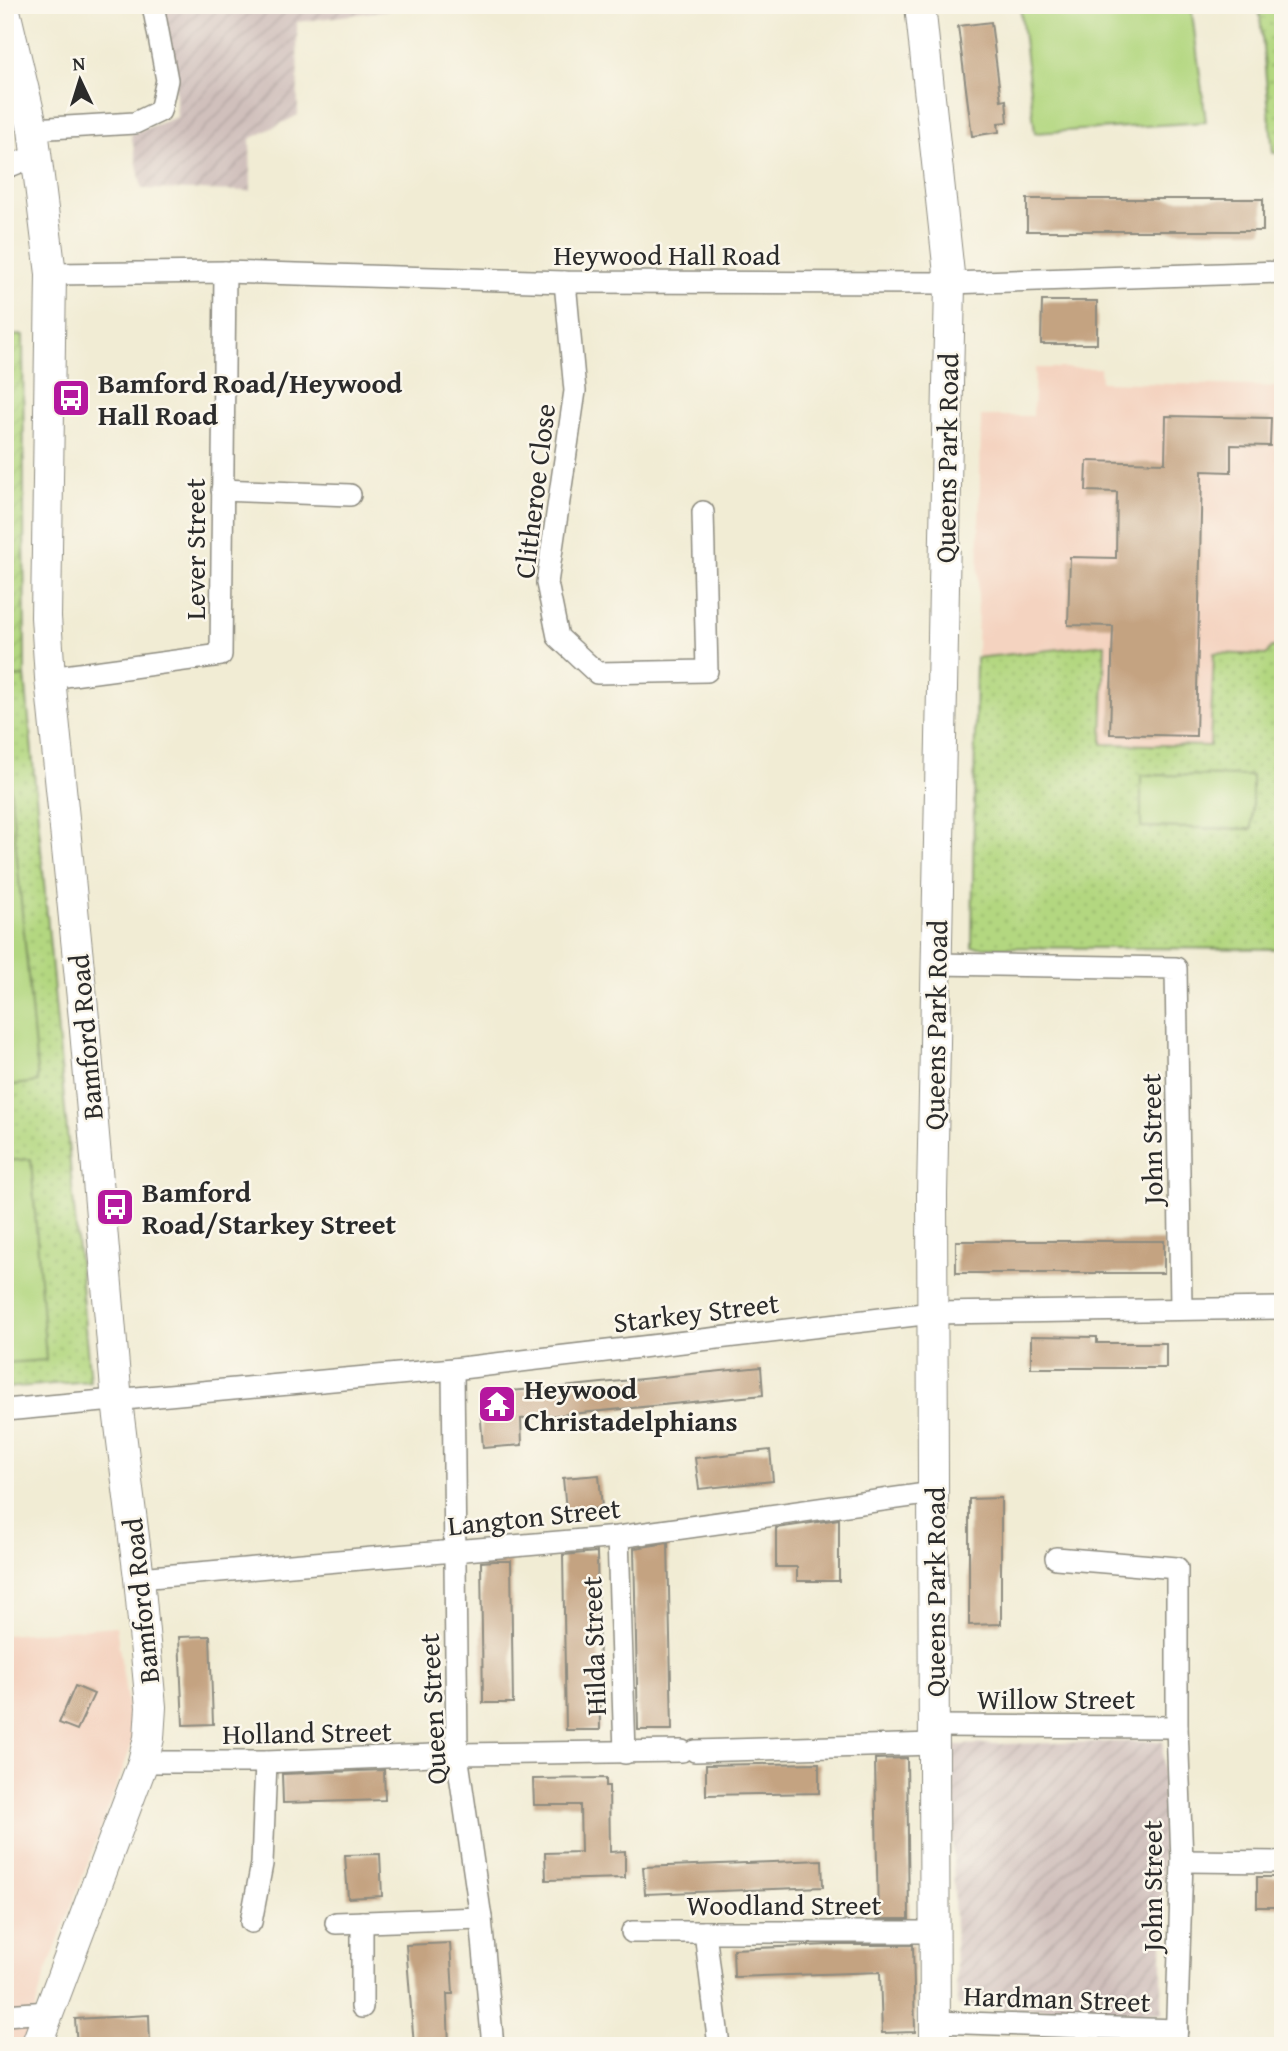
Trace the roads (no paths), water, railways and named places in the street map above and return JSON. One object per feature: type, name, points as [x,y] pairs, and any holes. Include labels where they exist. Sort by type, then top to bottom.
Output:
[{"type":"street","points":[[5,168],[35,142],[135,123],[160,111],[167,80],[153,5]]},
{"type":"street","name":"Queens Park Road","points":[[920,5],[950,283],[932,1313],[935,2034]]},
{"type":"street","name":"Bamford Road","points":[[5,11],[35,142],[51,274],[46,617],[50,678],[84,1020],[117,1401],[139,1578],[151,1707],[149,1738],[143,1762],[37,2046]]},
{"type":"street","name":"Heywood Hall Road","points":[[51,274],[225,272],[565,282],[950,283],[1283,272]]},
{"type":"street","name":"Lever Street","points":[[50,678],[221,654],[225,272]]},
{"type":"street","name":"Clitheroe Close","points":[[565,282],[575,391],[547,583],[558,637],[597,673],[707,671],[704,512]]},
{"type":"street","points":[[222,491],[350,495]]},
{"type":"street","name":"John Street","points":[[936,964],[1176,968],[1181,1308]]},
{"type":"street","name":"Starkey Street","points":[[5,1410],[453,1369],[932,1313],[1283,1308]]},
{"type":"street","name":"Queen Street","points":[[453,1369],[457,1754],[481,1918],[493,2046]]},
{"type":"street","name":"Langton Street","points":[[139,1578],[618,1537],[933,1493]]},
{"type":"street","name":"Hilda Street","points":[[618,1537],[625,1752]]},
{"type":"street","name":"John Street","points":[[1056,1558],[1177,1567],[1177,1727],[1182,1861],[1177,2038]]},
{"type":"street","name":"Willow Street","points":[[934,1735],[1177,1727]]},
{"type":"street","name":"Holland Street","points":[[143,1762],[266,1762],[457,1754],[689,1751],[934,1735]]},
{"type":"street","points":[[251,1922],[262,1864],[266,1762]]},
{"type":"street","points":[[1182,1861],[1283,1862]]},
{"type":"street","points":[[336,1923],[481,1918]]},
{"type":"street","points":[[362,1922],[362,2007]]},
{"type":"street","name":"Woodland Street","points":[[632,1932],[935,1932]]},
{"type":"street","points":[[705,1932],[719,2046]]},
{"type":"street","points":[[5,2015],[48,2012]]},
{"type":"street","name":"Hardman Street","points":[[935,2034],[1177,2038]]},
{"type":"place","name":"Bamford Road/Heywood Hall Road","points":[[71,398]]},
{"type":"place","name":"Bamford Road/Starkey Street","points":[[115,1207]]},
{"type":"place","name":"Heywood Christadelphians","points":[[497,1404]]}]
